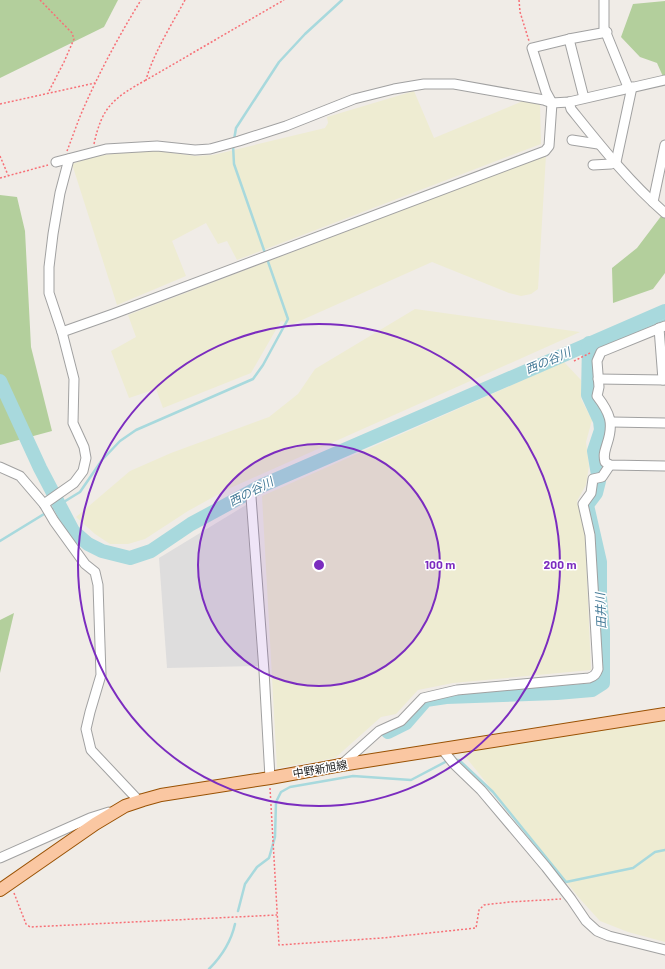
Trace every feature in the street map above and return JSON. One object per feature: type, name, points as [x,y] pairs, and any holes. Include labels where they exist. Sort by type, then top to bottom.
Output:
[{"type":"main road","name":"中野新旭線","points":[[0,890],[95,824],[125,806],[161,795],[270,778],[341,764],[665,714]]},
{"type":"street","points":[[604,0],[604,28],[630,87],[616,162]]},
{"type":"street","points":[[62,332],[545,151],[549,146],[552,103],[546,92],[532,48],[607,32]]},
{"type":"street","points":[[569,39],[584,98]]},
{"type":"street","points":[[44,504],[74,483],[83,471],[86,458],[84,447],[73,423],[74,379],[62,332],[49,293],[49,267],[60,193],[63,161],[106,149],[157,146],[195,150],[210,149],[286,126],[354,99],[424,84],[454,84],[544,100],[552,103],[569,102],[665,80]]},
{"type":"street","points":[[569,102],[571,109],[598,144],[616,162],[634,184],[665,213]]},
{"type":"street","points":[[572,140],[598,144]]},
{"type":"street","points":[[653,202],[665,145]]},
{"type":"street","points":[[593,165],[611,164],[616,162]]},
{"type":"street","points":[[598,379],[664,380],[662,327],[601,352],[597,361],[597,396],[604,405],[612,422],[603,455],[604,462],[610,465],[665,466]]},
{"type":"street","points":[[612,422],[665,423]]},
{"type":"street","points":[[341,764],[379,731],[401,721],[423,698],[457,690],[594,677],[598,669],[590,535],[583,504],[591,493],[593,479],[602,478],[610,465]]},
{"type":"street","points":[[0,467],[20,476],[44,504],[54,521],[85,564],[95,572],[98,585],[101,675],[86,729],[91,750],[139,801]]},
{"type":"street","points":[[251,498],[264,671],[270,778]]},
{"type":"street","points":[[442,749],[454,764],[481,790],[546,867],[586,921],[597,931],[609,936],[665,950]]},
{"type":"street","points":[[0,858],[90,818],[125,806]]},
{"type":"path","points":[[40,0],[72,33],[74,39],[48,93]]},
{"type":"path","points":[[0,178],[63,161],[84,107],[95,84],[114,45],[141,0]]},
{"type":"path","points":[[146,80],[148,71],[185,0]]},
{"type":"path","points":[[92,152],[103,115],[111,103],[121,94],[284,0]]},
{"type":"path","points":[[519,0],[523,23],[532,48]]},
{"type":"path","points":[[0,104],[95,84]]},
{"type":"path","points":[[0,156],[8,175]]},
{"type":"path","points":[[270,778],[277,915],[280,945],[390,937],[476,928],[479,910],[484,905],[509,902],[571,899]]},
{"type":"path","points":[[11,883],[26,924],[30,927],[277,915]]},
{"type":"shaded area","points":[[414,91],[434,138],[523,101],[540,104],[541,144],[237,260],[227,241],[218,244],[206,223],[172,241],[186,276],[117,305],[72,164],[93,157],[118,153],[156,151],[196,156],[213,155],[325,128],[328,123],[327,117]]},
{"type":"shaded area","points":[[546,155],[538,289],[531,294],[521,296],[509,293],[432,262],[293,324],[281,321],[251,373],[163,408],[156,389],[129,398],[111,351],[136,337],[128,315]]},
{"type":"shaded area","points":[[415,309],[580,332],[226,490],[188,511],[145,539],[128,544],[110,544],[95,534],[76,517],[130,471],[171,453],[269,417],[298,394],[315,369]]},
{"type":"shaded area","points":[[564,362],[581,380],[581,399],[592,420],[586,442],[589,466],[586,485],[577,501],[585,533],[591,670],[453,683],[418,690],[396,714],[381,717],[335,758],[277,768],[262,496]]},
{"type":"shaded area","points":[[246,505],[258,666],[167,668],[159,558]]},
{"type":"shaded area","points":[[665,719],[665,942],[628,932],[600,921],[580,899],[460,750]]},
{"type":"green space","points":[[0,0],[118,0],[104,27],[0,78]]},
{"type":"green space","points":[[665,1],[665,81],[657,63],[640,57],[621,37],[633,4]]},
{"type":"green space","points":[[0,195],[17,197],[25,231],[31,347],[52,431],[0,445]]},
{"type":"green space","points":[[665,211],[665,273],[653,289],[613,303],[612,268],[637,248]]},
{"type":"green space","points":[[14,613],[0,673],[0,620]]},
{"type":"waterway","points":[[234,140],[236,128],[279,62],[305,34],[342,0]]},
{"type":"waterway","points":[[0,541],[80,492],[102,460],[120,441],[136,430],[253,379],[263,365],[288,319],[234,164],[233,145]]},
{"type":"waterway","name":"西の谷川","points":[[0,381],[40,468],[73,531],[88,544],[102,551],[130,558],[151,551],[191,524],[261,486],[665,311]]},
{"type":"waterway","points":[[589,352],[665,320]]},
{"type":"waterway","name":"田井川","points":[[388,732],[406,723],[426,700],[446,697],[557,693],[592,690],[603,683],[603,630],[600,598],[600,562],[587,505],[596,493],[599,481],[594,451],[601,430],[600,421],[588,395],[589,343]]},
{"type":"waterway","points":[[238,911],[245,884],[257,867],[269,858],[275,837],[276,802],[281,792],[290,787],[353,776],[411,780],[449,760]]},
{"type":"waterway","points":[[454,760],[459,760],[493,792],[566,882],[633,868],[655,852],[665,850]]},
{"type":"waterway","points":[[209,969],[225,948],[231,937],[235,924]]}]
